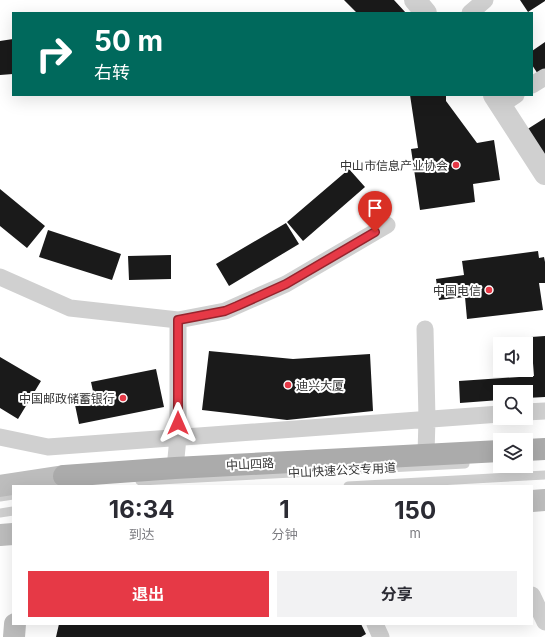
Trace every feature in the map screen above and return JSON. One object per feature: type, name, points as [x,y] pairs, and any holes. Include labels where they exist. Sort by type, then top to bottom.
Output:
[{"type":"main road","points":[[533,450],[545,449]]},
{"type":"main road","name":"中山四路","points":[[17,485],[69,482],[175,468],[493,451]]},
{"type":"main road","points":[[0,475],[69,482]]},
{"type":"main road","name":"中山四路","points":[[0,486],[12,485]]},
{"type":"main road","points":[[533,501],[545,500]]},
{"type":"main road","points":[[0,535],[12,534]]},
{"type":"main road","points":[[14,637],[16,625]]},
{"type":"street","points":[[415,0],[425,12]]},
{"type":"street","points":[[471,12],[485,0]]},
{"type":"street","points":[[533,84],[545,77]]},
{"type":"street","points":[[504,98],[545,174]]},
{"type":"street","points":[[0,277],[70,308],[178,320],[225,311],[279,287],[387,225]]},
{"type":"street","points":[[175,468],[178,438],[178,320]]},
{"type":"street","points":[[425,329],[428,419],[426,454]]},
{"type":"street","points":[[533,412],[545,411]]},
{"type":"street","points":[[0,437],[48,447],[493,414]]},
{"type":"street","points":[[533,597],[545,622]]},
{"type":"street","points":[[375,625],[381,637]]},
{"type":"lane","name":"中山快速公交专用道","points":[[131,482],[476,463]]},
{"type":"lane","name":"中山快速公交专用道","points":[[366,485],[545,475]]},
{"type":"lane","points":[[0,497],[12,495]]},
{"type":"lane","points":[[0,513],[12,511]]},
{"type":"building","points":[[344,0],[394,0],[405,12],[356,12]]},
{"type":"building","points":[[520,0],[545,0],[545,1],[528,12]]},
{"type":"building","points":[[12,39],[12,74],[0,75],[0,41]]},
{"type":"building","points":[[545,42],[545,69],[538,74],[533,66],[533,50]]},
{"type":"building","name":"中山市信息产业协会","points":[[410,96],[446,96],[446,101],[477,143],[494,140],[500,180],[473,184],[475,202],[420,210],[411,149],[418,148]]},
{"type":"building","points":[[545,118],[545,161],[526,130]]},
{"type":"building","points":[[349,169],[365,187],[303,241],[287,222]]},
{"type":"building","points":[[0,189],[45,226],[27,248],[0,226]]},
{"type":"building","points":[[286,223],[299,244],[229,286],[216,264]]},
{"type":"building","points":[[48,230],[121,254],[112,280],[39,257]]},
{"type":"building","name":"中国电信","points":[[538,251],[539,258],[544,257],[545,262],[545,283],[539,283],[543,310],[467,319],[465,297],[439,300],[436,279],[464,275],[462,261]]},
{"type":"building","points":[[171,255],[171,279],[129,280],[128,256]]},
{"type":"building","points":[[545,336],[545,397],[533,398],[533,385],[493,385],[493,401],[460,403],[459,381],[533,377],[533,337],[531,337]]},
{"type":"building","name":"迪兴大厦","points":[[209,351],[293,359],[370,354],[373,411],[287,420],[202,410]]},
{"type":"building","points":[[0,357],[41,381],[18,419],[0,408]]},
{"type":"building","name":"中国邮政储蓄银行","points":[[156,369],[164,407],[79,424],[74,400],[94,396],[91,382]]},
{"type":"building","points":[[59,625],[362,625],[366,634],[361,637],[56,637]]},
{"type":"place","name":"中山市信息产业协会","points":[[456,165]]},
{"type":"place","name":"中国电信","points":[[489,290]]},
{"type":"place","name":"迪兴大厦","points":[[288,385]]},
{"type":"place","name":"中国邮政储蓄银行","points":[[123,398]]},
{"type":"route","points":[[178,423],[178,320],[225,311],[237,306],[286,284],[375,232]]}]
